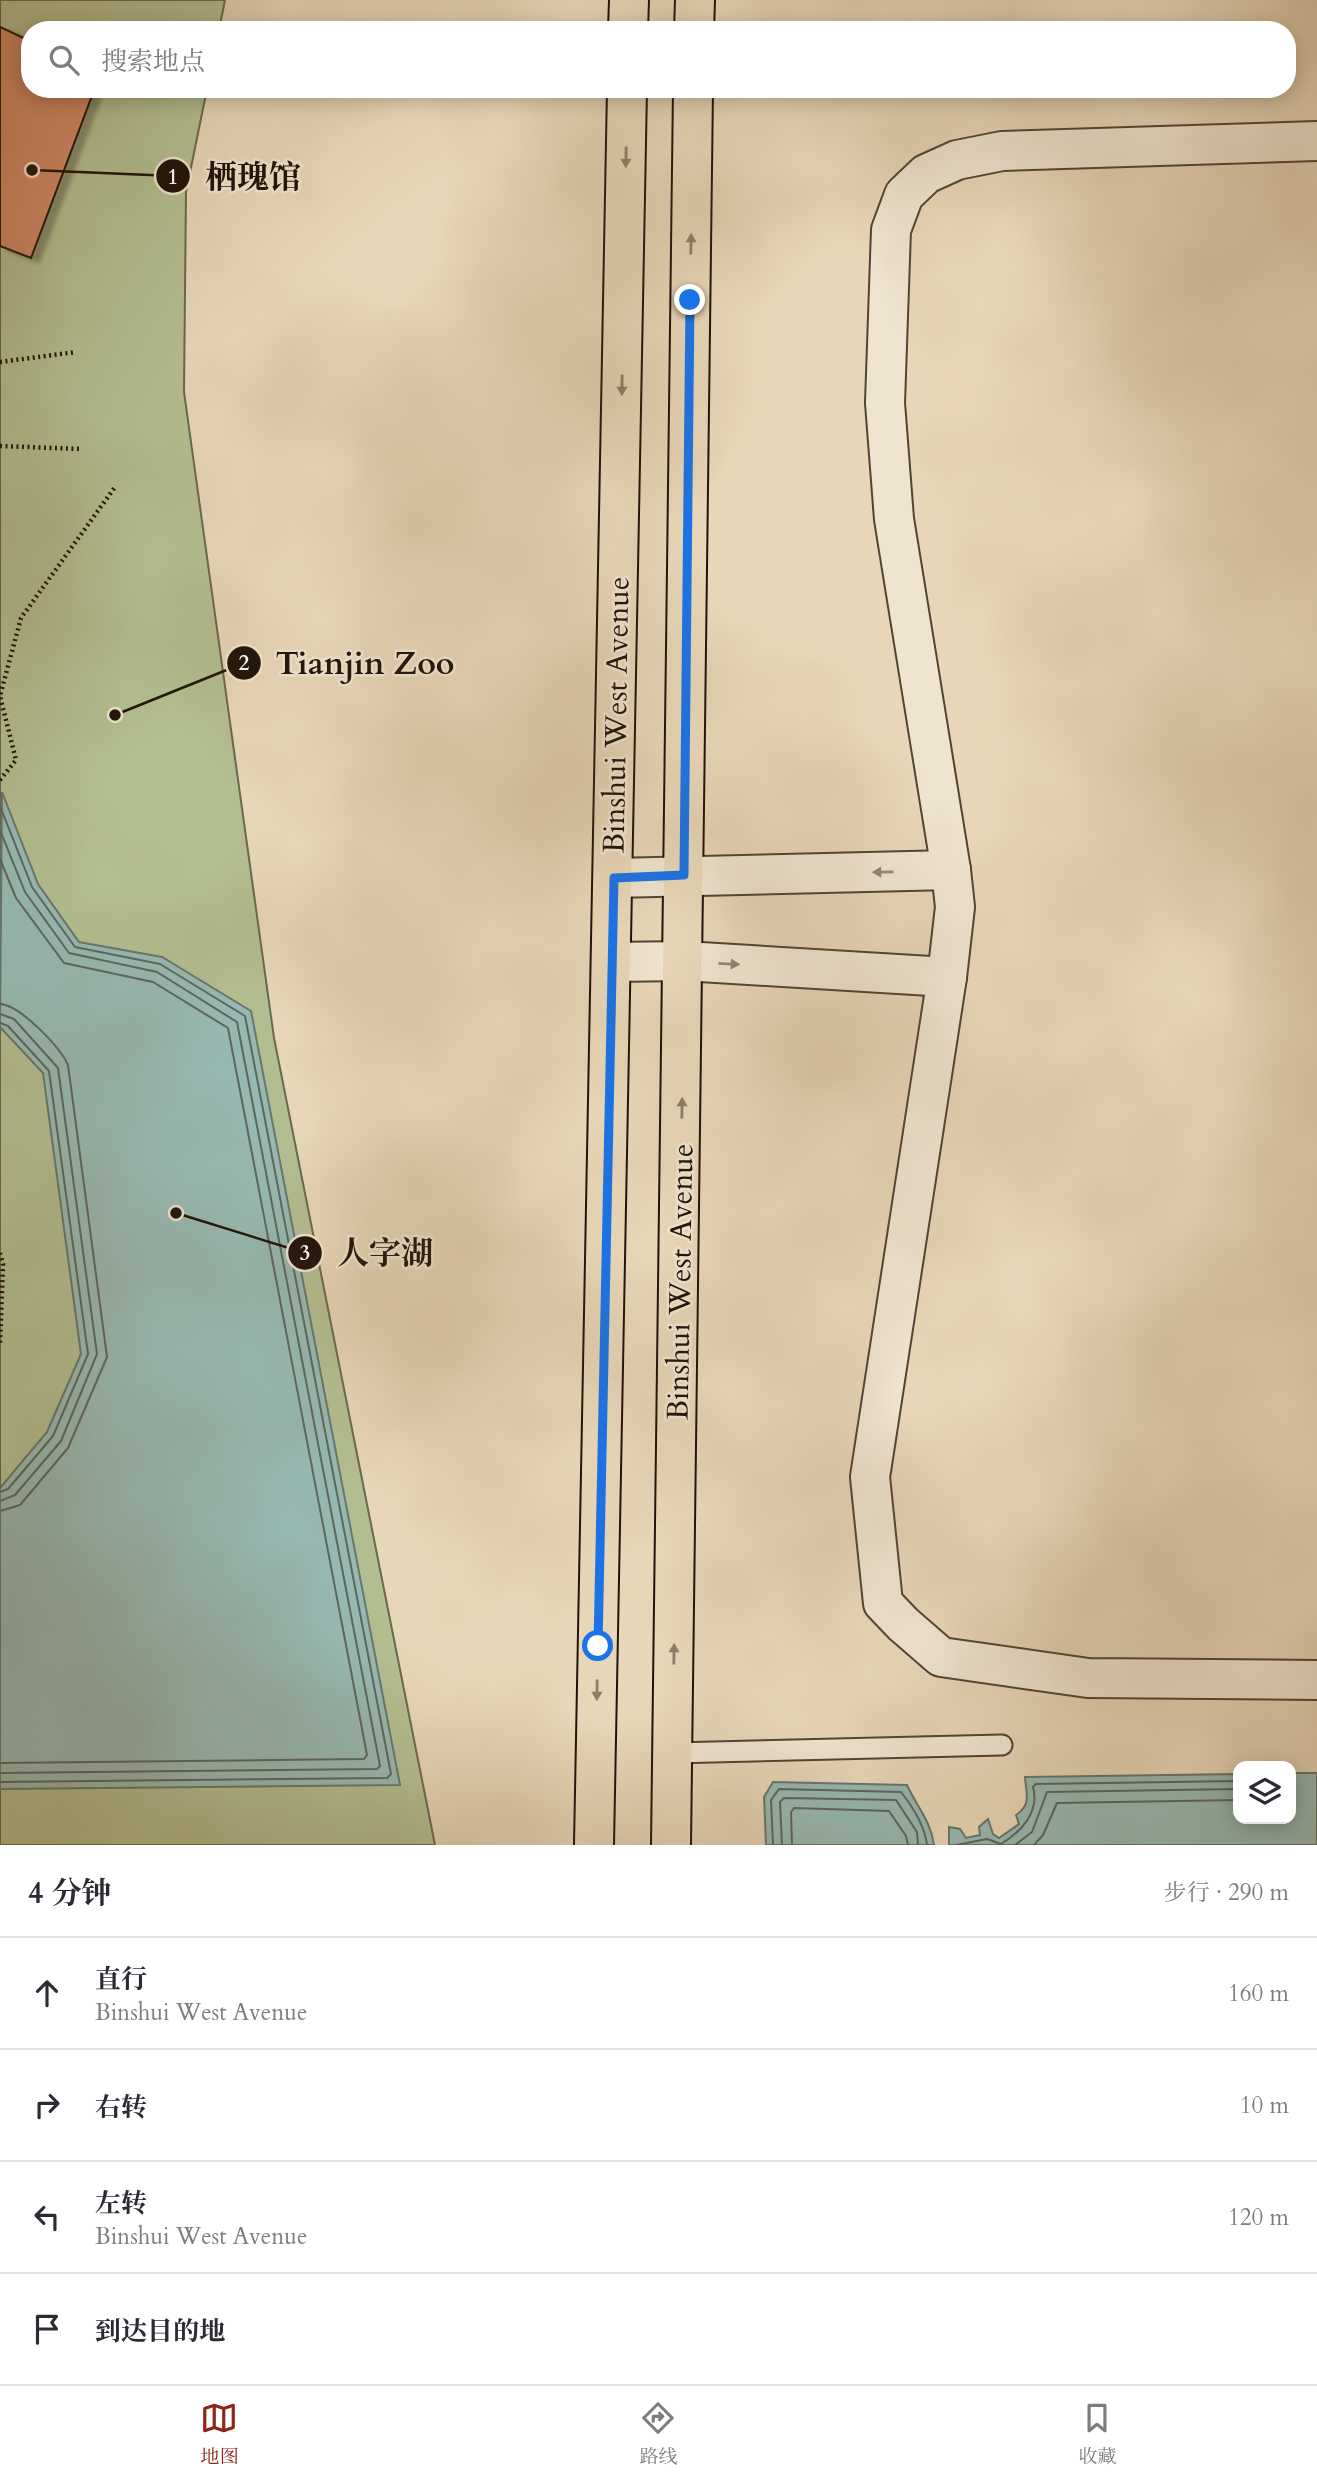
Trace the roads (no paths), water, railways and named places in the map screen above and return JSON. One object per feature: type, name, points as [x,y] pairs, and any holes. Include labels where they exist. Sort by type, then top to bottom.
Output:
[{"type":"main road","points":[[628,21],[629,0]]},
{"type":"main road","points":[[694,21],[695,0]]},
{"type":"main road","name":"Binshui West Avenue","points":[[594,1845],[627,98]]},
{"type":"main road","name":"Binshui West Avenue","points":[[671,1845],[693,98]]},
{"type":"street","points":[[1317,141],[1002,151],[957,160],[926,174],[904,195],[891,230],[886,309],[886,415],[894,519],[955,908],[947,977],[870,1477],[883,1603],[903,1625],[941,1657],[1088,1678],[1317,1680]]},
{"type":"street","points":[[614,878],[951,870]]},
{"type":"street","points":[[612,962],[684,961],[947,977]]},
{"type":"lane","points":[[672,1753],[1002,1745]]},
{"type":"water","points":[[2,792],[38,884],[79,942],[162,957],[251,1011],[400,1785],[0,1789],[0,1488],[47,1432],[81,1354],[43,1073],[0,1027]]},
{"type":"water","points":[[1296,1773],[1317,1773],[1317,1845],[949,1845],[949,1827],[960,1829],[966,1838],[980,1835],[979,1827],[988,1819],[993,1834],[999,1838],[1019,1824],[1016,1815],[1024,1807],[1027,1798],[1025,1777],[1233,1774],[1233,1824],[1296,1824]]},
{"type":"water","points":[[773,1782],[907,1785],[927,1821],[934,1845],[766,1845],[764,1797]]},
{"type":"place","name":"栖瑰馆","points":[[32,170]]},
{"type":"place","name":"Tianjin Zoo","points":[[115,715]]},
{"type":"place","name":"人字湖","points":[[176,1213]]}]
